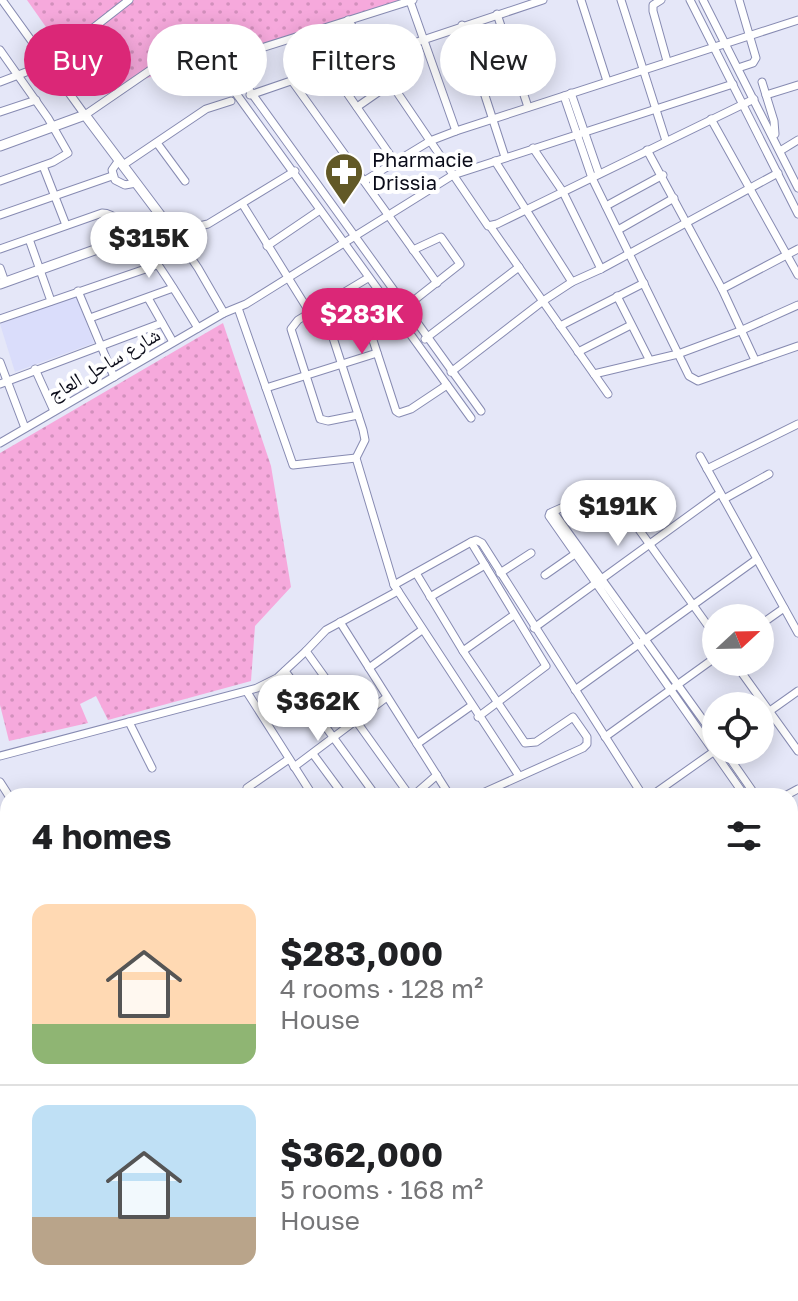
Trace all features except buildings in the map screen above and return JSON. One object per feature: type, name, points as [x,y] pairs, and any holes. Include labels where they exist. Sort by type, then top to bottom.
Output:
[{"type":"street","points":[[2,0],[24,31]]},
{"type":"street","points":[[98,24],[129,0]]},
{"type":"street","points":[[581,0],[607,81]]},
{"type":"street","points":[[621,0],[666,141]]},
{"type":"street","points":[[661,0],[654,3],[653,11],[667,61]]},
{"type":"street","points":[[690,0],[798,214]]},
{"type":"street","points":[[703,0],[798,188]]},
{"type":"street","points":[[738,68],[756,60],[739,0]]},
{"type":"street","points":[[267,46],[412,1],[456,131]]},
{"type":"street","points":[[465,24],[539,1]]},
{"type":"street","points":[[497,14],[528,107]]},
{"type":"street","points":[[348,20],[351,24]]},
{"type":"street","points":[[364,181],[430,141],[456,131],[798,20]]},
{"type":"street","points":[[425,38],[440,33]]},
{"type":"street","points":[[0,50],[36,100],[68,153],[43,166],[0,181]]},
{"type":"street","points":[[0,146],[85,115],[147,72]]},
{"type":"street","points":[[0,82],[24,73]]},
{"type":"street","points":[[762,82],[774,121],[775,140]]},
{"type":"street","name":"شارع ساحل العاج","points":[[1,441],[224,313],[238,308],[453,175],[733,84]]},
{"type":"street","points":[[766,95],[798,85]]},
{"type":"street","points":[[568,94],[606,206],[689,376],[698,381],[798,346]]},
{"type":"street","points":[[71,96],[170,228],[224,313]]},
{"type":"street","points":[[237,96],[471,418]]},
{"type":"street","points":[[241,101],[249,96]]},
{"type":"street","points":[[253,96],[481,411]]},
{"type":"street","points":[[303,96],[437,283]]},
{"type":"street","points":[[349,96],[395,162]]},
{"type":"street","points":[[357,107],[373,96]]},
{"type":"street","points":[[398,96],[482,220],[490,226],[608,394]]},
{"type":"street","points":[[485,96],[505,157]]},
{"type":"street","points":[[490,226],[754,99]]},
{"type":"street","points":[[0,112],[36,100]]},
{"type":"street","points":[[112,176],[113,167],[157,143],[206,109],[231,101]]},
{"type":"street","points":[[711,119],[798,275]]},
{"type":"street","points":[[780,151],[798,140]]},
{"type":"street","points":[[157,143],[185,181]]},
{"type":"street","points":[[533,148],[563,192],[601,269]]},
{"type":"street","points":[[647,150],[722,289],[755,360]]},
{"type":"street","points":[[495,161],[572,282]]},
{"type":"street","points":[[43,166],[66,225]]},
{"type":"street","points":[[0,268],[3,283],[134,235],[208,224],[304,166]]},
{"type":"street","points":[[390,307],[370,324],[397,413],[411,409],[446,385],[453,375],[543,301],[572,282],[778,173]]},
{"type":"street","points":[[606,206],[663,175]]},
{"type":"street","points":[[112,176],[122,184],[136,183]]},
{"type":"street","points":[[0,215],[112,176]]},
{"type":"street","points":[[618,230],[674,198]]},
{"type":"street","points":[[243,205],[310,313]]},
{"type":"street","points":[[267,246],[320,210]]},
{"type":"street","points":[[0,249],[107,212],[118,217],[134,235],[198,328]]},
{"type":"street","points":[[395,315],[459,265],[459,259],[441,237],[413,250]]},
{"type":"street","points":[[29,239],[51,301]]},
{"type":"street","points":[[722,289],[798,249]]},
{"type":"street","points":[[0,319],[157,265]]},
{"type":"street","points":[[417,346],[519,267]]},
{"type":"street","points":[[358,415],[322,420],[291,329],[293,324],[368,278]]},
{"type":"street","points":[[560,326],[644,283]]},
{"type":"street","points":[[90,318],[173,288]]},
{"type":"street","points":[[78,291],[114,377]]},
{"type":"street","points":[[617,296],[649,359]]},
{"type":"street","points":[[148,298],[173,342]]},
{"type":"street","points":[[594,374],[678,354],[798,305]]},
{"type":"street","points":[[323,307],[365,440],[356,458],[396,588],[519,776]]},
{"type":"street","points":[[238,308],[294,466],[356,458]]},
{"type":"street","points":[[3,383],[162,323]]},
{"type":"street","points":[[578,352],[631,325]]},
{"type":"street","points":[[266,388],[377,353]]},
{"type":"street","points":[[0,362],[3,383],[25,428]]},
{"type":"street","points":[[35,369],[54,411]]},
{"type":"street","points":[[707,469],[798,424]]},
{"type":"street","points":[[700,456],[798,633]]},
{"type":"street","points":[[534,628],[722,496],[769,474]]},
{"type":"street","points":[[610,489],[702,618]]},
{"type":"street","points":[[577,501],[549,516],[598,582]]},
{"type":"street","points":[[552,512],[641,642],[702,720]]},
{"type":"street","points":[[0,756],[247,692],[268,683],[285,671],[320,634],[416,573],[476,540],[482,543],[638,788]]},
{"type":"street","points":[[471,542],[546,666],[478,717]]},
{"type":"street","points":[[500,573],[531,553]]},
{"type":"street","points":[[545,575],[575,554]]},
{"type":"street","points":[[575,690],[757,559]]},
{"type":"street","points":[[430,597],[485,565]]},
{"type":"street","points":[[416,573],[496,703],[528,744],[536,742],[573,717],[587,737],[583,748],[493,788]]},
{"type":"street","points":[[774,615],[784,608]]},
{"type":"street","points":[[463,651],[514,615]]},
{"type":"street","points":[[340,622],[445,788]]},
{"type":"street","points":[[369,668],[422,630]]},
{"type":"street","points":[[306,651],[405,788]]},
{"type":"street","points":[[605,737],[702,667]]},
{"type":"street","points":[[285,671],[370,788]]},
{"type":"street","points":[[675,686],[702,729]]},
{"type":"street","points":[[774,708],[798,691]]},
{"type":"street","points":[[247,692],[308,788]]},
{"type":"street","points":[[294,767],[387,697]]},
{"type":"street","points":[[417,744],[471,706]]},
{"type":"street","points":[[774,717],[798,751]]},
{"type":"street","points":[[129,722],[152,768]]},
{"type":"street","points":[[313,754],[338,788]]},
{"type":"street","points":[[247,788],[289,759]]},
{"type":"street","points":[[662,788],[702,759]]},
{"type":"street","points":[[724,764],[740,788]]},
{"type":"street","points":[[734,764],[750,788]]},
{"type":"street","points":[[421,788],[437,775]]},
{"type":"shaded area","points":[[27,0],[411,0],[330,24],[283,24],[283,38],[267,43],[267,24],[147,24],[147,78],[131,83],[131,24],[44,24]]},
{"type":"shaded area","points":[[76,296],[94,343],[15,372],[0,324]]},
{"type":"shaded area","points":[[223,323],[271,466],[291,587],[255,626],[251,681],[108,720],[96,696],[80,704],[88,723],[9,741],[0,705],[0,453]]},
{"type":"place","name":"Pharmacie Drissia","points":[[344,206]]}]
